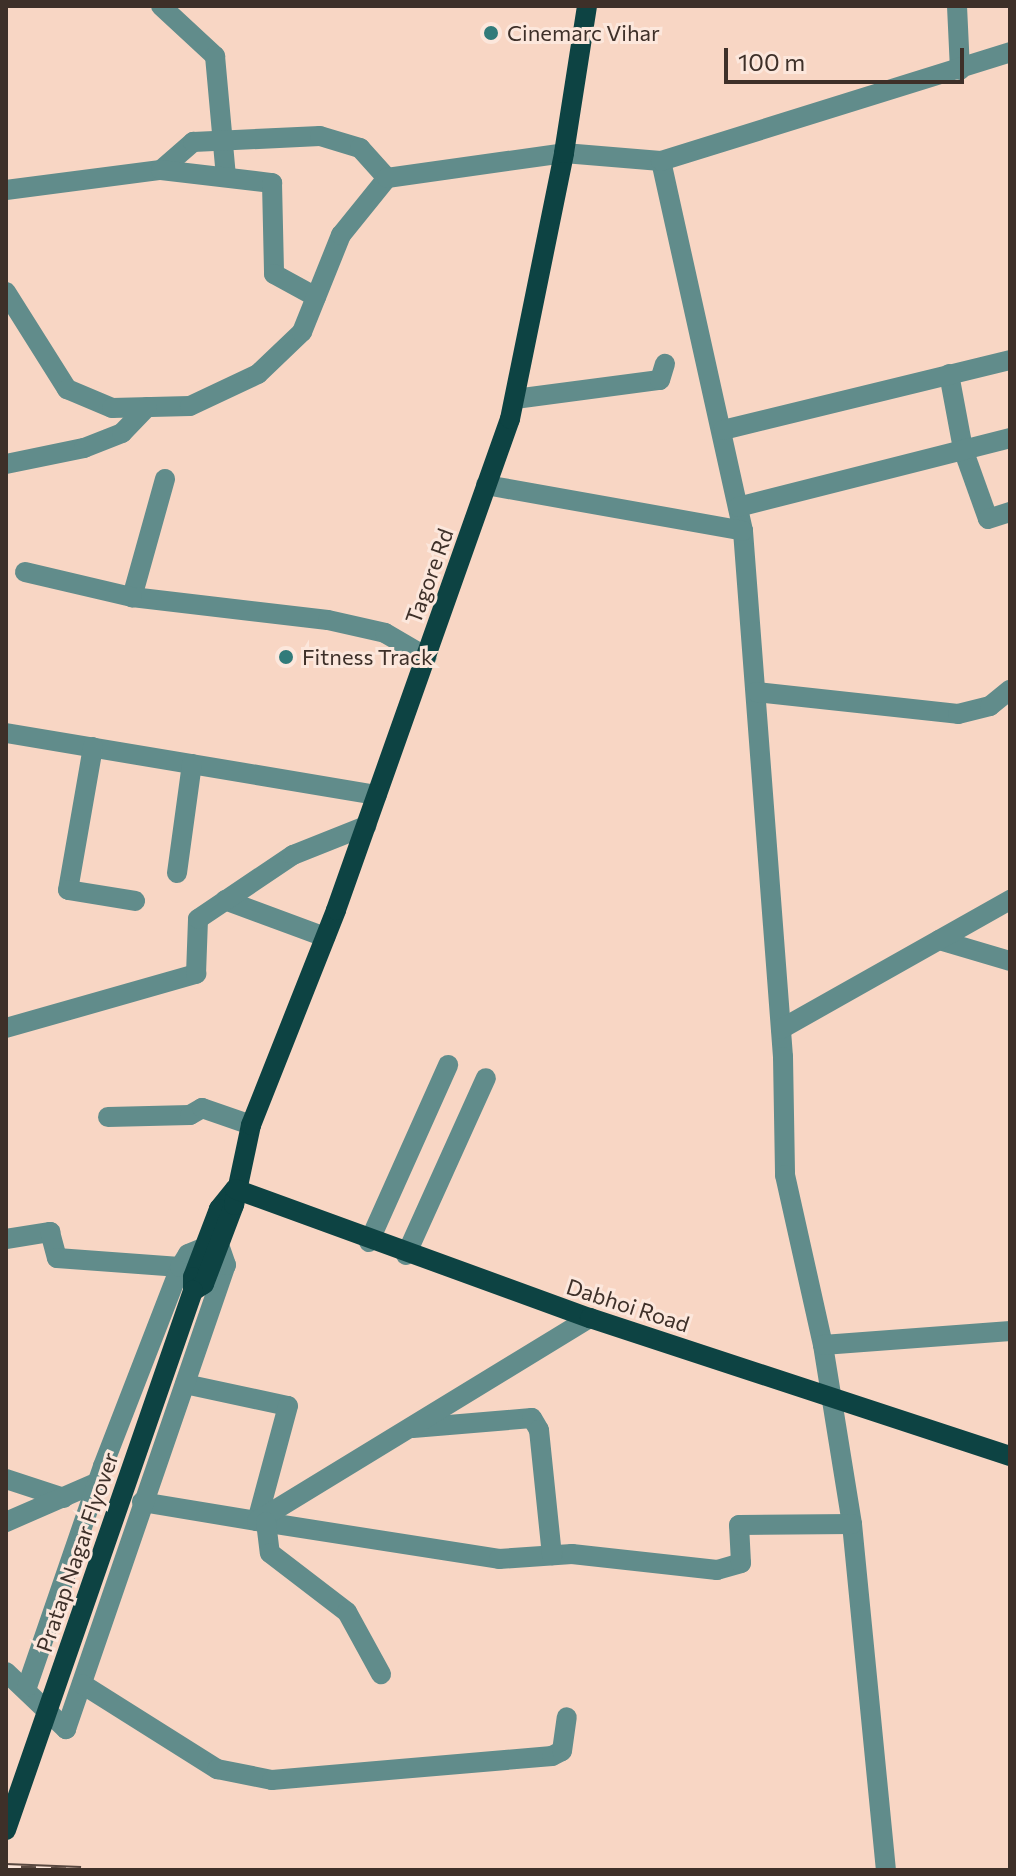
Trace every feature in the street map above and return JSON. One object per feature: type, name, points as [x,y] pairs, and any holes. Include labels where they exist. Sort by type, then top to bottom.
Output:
[{"type":"main road","name":"Tagore Rd","points":[[202,1257],[225,1196],[235,1189],[251,1125],[366,826],[515,399],[564,153],[587,6]]},
{"type":"main road","name":"Dabhoi Road","points":[[235,1189],[406,1255],[1010,1456]]},
{"type":"main road","name":"Pratap Nagar Flyover","points":[[6,1830],[193,1291],[202,1257]]},
{"type":"street","points":[[161,6],[195,32],[215,56],[226,177]]},
{"type":"street","points":[[957,6],[960,70]]},
{"type":"street","points":[[6,292],[67,389],[112,408],[190,406],[258,374],[302,332],[341,235],[387,178],[564,153],[661,161],[1010,52]]},
{"type":"street","points":[[161,170],[193,142],[336,138],[371,156],[387,178]]},
{"type":"street","points":[[661,161],[743,531],[781,1029],[785,1175],[823,1345],[852,1524],[886,1870]]},
{"type":"street","points":[[6,190],[161,170],[272,183],[274,274],[316,297]]},
{"type":"street","points":[[723,430],[1010,360]]},
{"type":"street","points":[[515,399],[660,380],[665,364]]},
{"type":"street","points":[[949,374],[963,449],[988,519],[1010,512]]},
{"type":"street","points":[[6,464],[84,448],[122,433],[147,407]]},
{"type":"street","points":[[738,507],[1010,438]]},
{"type":"street","points":[[132,597],[165,479]]},
{"type":"street","points":[[486,485],[743,531]]},
{"type":"street","points":[[25,572],[132,597],[328,620],[385,633],[426,657]]},
{"type":"street","points":[[756,692],[958,714],[990,706],[1009,693]]},
{"type":"street","points":[[6,733],[377,795]]},
{"type":"street","points":[[93,747],[68,890],[135,901]]},
{"type":"street","points":[[177,873],[192,764]]},
{"type":"street","points":[[6,1028],[196,974],[198,919],[293,855],[366,826]]},
{"type":"street","points":[[225,900],[325,937]]},
{"type":"street","points":[[781,1029],[1010,900]]},
{"type":"street","points":[[939,940],[1010,961]]},
{"type":"street","points":[[369,1242],[448,1065]]},
{"type":"street","points":[[406,1255],[486,1078]]},
{"type":"street","points":[[108,1117],[190,1115],[202,1108],[251,1125]]},
{"type":"street","points":[[6,1239],[50,1232],[57,1258],[202,1257],[226,1265],[66,1729],[27,1687],[6,1672]]},
{"type":"street","points":[[27,1687],[98,1482],[202,1257]]},
{"type":"street","points":[[262,1521],[590,1318]]},
{"type":"street","points":[[823,1345],[1010,1331]]},
{"type":"street","points":[[185,1384],[288,1406],[262,1521],[270,1553],[347,1612],[381,1674]]},
{"type":"street","points":[[408,1429],[532,1418],[539,1430],[552,1555]]},
{"type":"street","points":[[6,1479],[64,1498]]},
{"type":"street","points":[[6,1522],[98,1482]]},
{"type":"street","points":[[142,1502],[499,1559],[552,1555],[717,1570],[741,1563],[739,1525],[852,1524]]},
{"type":"street","points":[[82,1684],[217,1769],[272,1780],[552,1756],[562,1751],[567,1717]]},
{"type":"railway","points":[[6,1867],[81,1870]]},
{"type":"place","name":"Cinemarc Vihar","points":[[491,33]]},
{"type":"place","name":"Fitness Track","points":[[286,657]]}]
